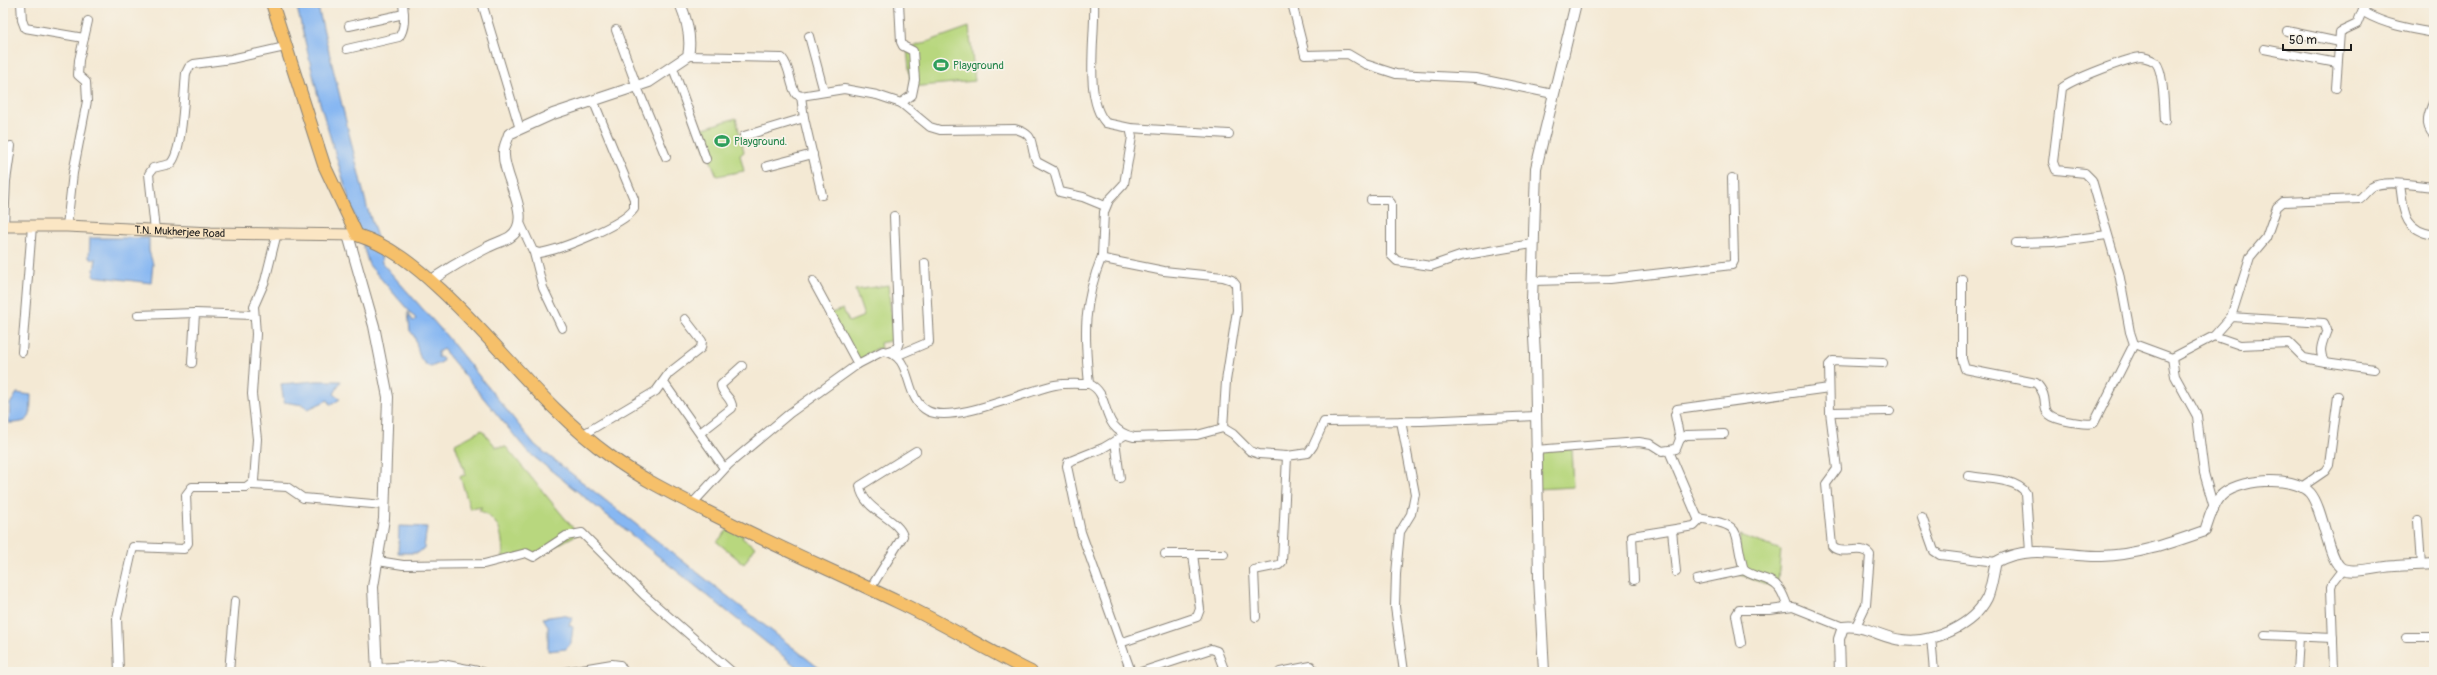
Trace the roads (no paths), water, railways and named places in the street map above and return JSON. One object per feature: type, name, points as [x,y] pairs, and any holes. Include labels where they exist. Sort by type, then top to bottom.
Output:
[{"type":"main road","points":[[272,3],[324,165],[353,235],[386,246],[430,281],[461,309],[542,396],[582,435],[625,467],[692,504],[768,543],[934,619],[1031,672]]},
{"type":"main road","name":"T.N. Mukherjee Road","points":[[4,226],[67,226],[155,230],[353,235]]},
{"type":"street","points":[[21,3],[22,20],[25,28],[84,38]]},
{"type":"street","points":[[347,49],[399,37],[403,31],[403,3]]},
{"type":"street","points":[[482,3],[520,128]]},
{"type":"street","points":[[562,328],[543,288],[534,253],[520,223],[519,205],[505,168],[504,151],[510,134],[520,128],[553,114],[637,87],[673,68],[688,56],[690,47],[688,27],[680,3]]},
{"type":"street","points":[[899,3],[901,42],[903,46],[913,51],[915,80],[912,95],[900,103]]},
{"type":"street","points":[[1094,3],[1092,68],[1099,110],[1106,122],[1130,128],[1229,134]]},
{"type":"street","points":[[1292,3],[1305,55],[1348,54],[1365,64],[1396,74],[1476,78],[1553,94]]},
{"type":"street","points":[[1544,672],[1539,577],[1532,244],[1536,168],[1576,3]]},
{"type":"street","points":[[2363,6],[2373,18],[2411,29],[2434,33]]},
{"type":"street","points":[[2336,88],[2340,32],[2357,24],[2363,6]]},
{"type":"street","points":[[349,26],[404,14]]},
{"type":"street","points":[[67,226],[73,173],[87,101],[86,82],[78,75],[79,60],[88,20]]},
{"type":"street","points":[[616,30],[637,87],[666,157]]},
{"type":"street","points":[[2287,31],[2339,42]]},
{"type":"street","points":[[809,36],[824,92]]},
{"type":"street","points":[[155,230],[149,174],[153,168],[170,164],[176,155],[189,67],[194,64],[232,59],[285,47]]},
{"type":"street","points":[[2264,49],[2337,63]]},
{"type":"street","points":[[688,56],[782,58],[786,63],[793,90],[796,94],[801,96],[824,92],[853,90],[900,103],[930,127],[940,130],[1015,128],[1026,132],[1031,137],[1037,162],[1054,171],[1060,192],[1088,198],[1105,206]]},
{"type":"street","points":[[1962,279],[1962,359],[1965,369],[2036,383],[2041,388],[2045,410],[2048,415],[2055,419],[2094,423],[2134,344],[2130,332],[2119,273],[2092,180],[2089,175],[2085,173],[2061,172],[2054,168],[2062,88],[2076,79],[2121,63],[2141,57],[2150,59],[2157,64],[2160,71],[2165,121]]},
{"type":"street","points":[[673,68],[706,158]]},
{"type":"street","points":[[801,96],[804,118],[822,195]]},
{"type":"street","points":[[534,253],[543,252],[600,231],[623,220],[634,208],[634,199],[594,100]]},
{"type":"street","points":[[2434,101],[2428,124],[2429,131],[2434,135]]},
{"type":"street","points":[[744,136],[804,118]]},
{"type":"street","points":[[1089,384],[1086,336],[1087,310],[1091,284],[1102,256],[1105,206],[1124,184],[1132,137],[1130,128]]},
{"type":"street","points":[[4,226],[6,181],[11,146]]},
{"type":"street","points":[[768,166],[813,154]]},
{"type":"street","points":[[1532,281],[1610,280],[1732,265],[1734,261],[1732,178]]},
{"type":"street","points":[[2134,344],[2172,358],[2214,336],[2231,317],[2250,257],[2266,238],[2277,207],[2283,202],[2359,199],[2372,187],[2400,184],[2434,187]]},
{"type":"street","points":[[2400,184],[2404,212],[2410,226],[2416,230],[2434,235]]},
{"type":"street","points":[[1371,200],[1388,200],[1391,203],[1391,255],[1397,261],[1431,266],[1460,256],[1532,244]]},
{"type":"street","points":[[692,504],[724,468],[790,413],[858,364],[878,352],[897,348],[899,342],[894,216]]},
{"type":"street","points":[[430,281],[488,246],[510,237],[517,230],[520,223]]},
{"type":"street","points":[[22,352],[32,226]]},
{"type":"street","points":[[251,485],[254,480],[257,439],[252,394],[256,334],[254,315],[256,298],[265,280],[278,233]]},
{"type":"street","points":[[353,235],[374,326],[388,397],[384,505],[378,561],[373,587],[377,670],[442,664],[483,672]]},
{"type":"street","points":[[2016,243],[2053,242],[2107,235]]},
{"type":"street","points":[[1102,256],[1104,259],[1164,271],[1223,277],[1232,280],[1236,285],[1237,310],[1226,381],[1223,428]]},
{"type":"street","points":[[896,356],[924,346],[929,342],[925,263]]},
{"type":"street","points":[[813,281],[858,364]]},
{"type":"street","points":[[138,315],[195,313],[254,315]]},
{"type":"street","points":[[192,363],[195,313]]},
{"type":"street","points":[[2231,317],[2324,323],[2327,330],[2320,351],[2321,357],[2325,362]]},
{"type":"street","points":[[582,435],[656,391],[664,383],[669,373],[703,345],[699,336],[685,319]]},
{"type":"street","points":[[2214,336],[2240,345],[2289,343],[2304,358],[2374,369]]},
{"type":"street","points":[[888,351],[896,356],[907,372],[912,396],[921,407],[929,412],[938,414],[970,411],[1056,385],[1089,384],[1099,392],[1110,422],[1116,430],[1125,435],[1134,437],[1197,435],[1223,428],[1239,438],[1250,451],[1259,454],[1287,456],[1308,453],[1313,446],[1324,422],[1401,422],[1535,416]]},
{"type":"street","points":[[2172,358],[2175,376],[2197,416],[2204,472],[2214,508]]},
{"type":"street","points":[[1856,626],[1866,605],[1870,555],[1863,550],[1838,550],[1832,546],[1826,484],[1837,469],[1830,412],[1829,365],[1833,361],[1883,363]]},
{"type":"street","points":[[700,433],[732,408],[731,401],[722,390],[721,385],[742,366]]},
{"type":"street","points":[[664,383],[724,468]]},
{"type":"street","points":[[1536,450],[1639,442],[1669,451],[1676,449],[1680,438],[1675,415],[1677,409],[1829,388]]},
{"type":"street","points":[[2303,486],[2325,472],[2329,465],[2338,396]]},
{"type":"street","points":[[1830,412],[1890,411]]},
{"type":"street","points":[[1401,422],[1415,494],[1411,514],[1400,532],[1396,574],[1396,607],[1404,672]]},
{"type":"street","points":[[1680,438],[1686,436],[1724,434]]},
{"type":"street","points":[[1125,435],[1068,462],[1067,466],[1081,532],[1131,672]]},
{"type":"street","points":[[1115,441],[1120,478]]},
{"type":"street","points":[[870,589],[903,536],[897,527],[872,507],[863,494],[860,486],[916,451]]},
{"type":"street","points":[[1634,580],[1630,539],[1632,536],[1694,526],[1698,524],[1698,518],[1669,451]]},
{"type":"street","points":[[1256,617],[1254,570],[1279,566],[1282,562],[1287,456]]},
{"type":"street","points":[[1969,476],[2014,483],[2022,488],[2026,493],[2030,552]]},
{"type":"street","points":[[1922,517],[1934,552],[1940,555],[1996,562],[2008,555],[2030,552],[2102,556],[2136,553],[2165,545],[2205,530],[2214,508],[2221,496],[2237,487],[2254,482],[2284,481],[2303,486],[2310,493],[2321,511],[2330,547],[2337,563],[2343,569],[2354,571],[2434,564]]},
{"type":"street","points":[[119,672],[117,618],[133,547],[186,547],[188,543],[186,495],[192,487],[246,487],[251,485],[286,487],[303,498],[384,505]]},
{"type":"street","points":[[1698,518],[1725,522],[1732,527],[1737,532],[1744,570],[1748,573],[1774,582],[1780,590],[1788,607]]},
{"type":"street","points":[[2418,521],[2421,565]]},
{"type":"street","points":[[1672,530],[1676,572]]},
{"type":"street","points":[[378,561],[403,565],[477,564],[526,553],[534,557],[566,536],[582,533],[669,618],[732,672]]},
{"type":"street","points":[[1165,554],[1224,554]]},
{"type":"street","points":[[1120,643],[1197,617],[1200,609],[1193,554]]},
{"type":"street","points":[[1741,644],[1737,612],[1745,609],[1770,610],[1788,607],[1843,627],[1856,626],[1902,640],[1931,638],[1946,633],[1964,622],[1976,612],[1987,598],[1996,562]]},
{"type":"street","points":[[2334,670],[2332,588],[2333,582],[2343,569]]},
{"type":"street","points":[[1697,580],[1744,570]]},
{"type":"street","points":[[229,672],[235,601]]},
{"type":"street","points":[[1840,672],[1839,639],[1843,627]]},
{"type":"street","points":[[2265,635],[2333,638]]},
{"type":"street","points":[[2406,637],[2434,636]]},
{"type":"street","points":[[2297,672],[2299,637]]},
{"type":"street","points":[[1931,638],[1934,672]]},
{"type":"street","points":[[1141,672],[1211,649],[1217,651],[1225,672]]},
{"type":"street","points":[[564,672],[612,664],[620,665],[624,672]]},
{"type":"street","points":[[1280,672],[1312,666],[1315,672]]},
{"type":"water","points":[[296,3],[317,3],[367,207],[379,243],[382,263],[445,334],[535,445],[824,672],[803,672],[528,452],[443,349],[438,352],[438,357],[443,358],[442,362],[431,367],[425,364],[419,355],[415,340],[410,331],[408,312],[413,321],[416,319],[369,265],[319,100]]},
{"type":"water","points":[[90,238],[149,238],[149,251],[153,264],[151,283],[93,276],[96,259],[89,258]]},
{"type":"water","points":[[316,381],[341,381],[334,394],[340,399],[331,405],[328,400],[308,409],[303,405],[284,402],[281,384]]},
{"type":"water","points":[[17,393],[31,395],[29,417],[23,422],[9,423],[10,404]]},
{"type":"water","points":[[399,526],[427,527],[424,548],[418,553],[398,553]]},
{"type":"water","points":[[563,615],[573,618],[569,625],[573,627],[571,643],[566,649],[548,651],[548,626],[543,618]]},
{"type":"place","name":"Playground","points":[[941,65]]},
{"type":"place","name":"Playground.","points":[[722,141]]}]
